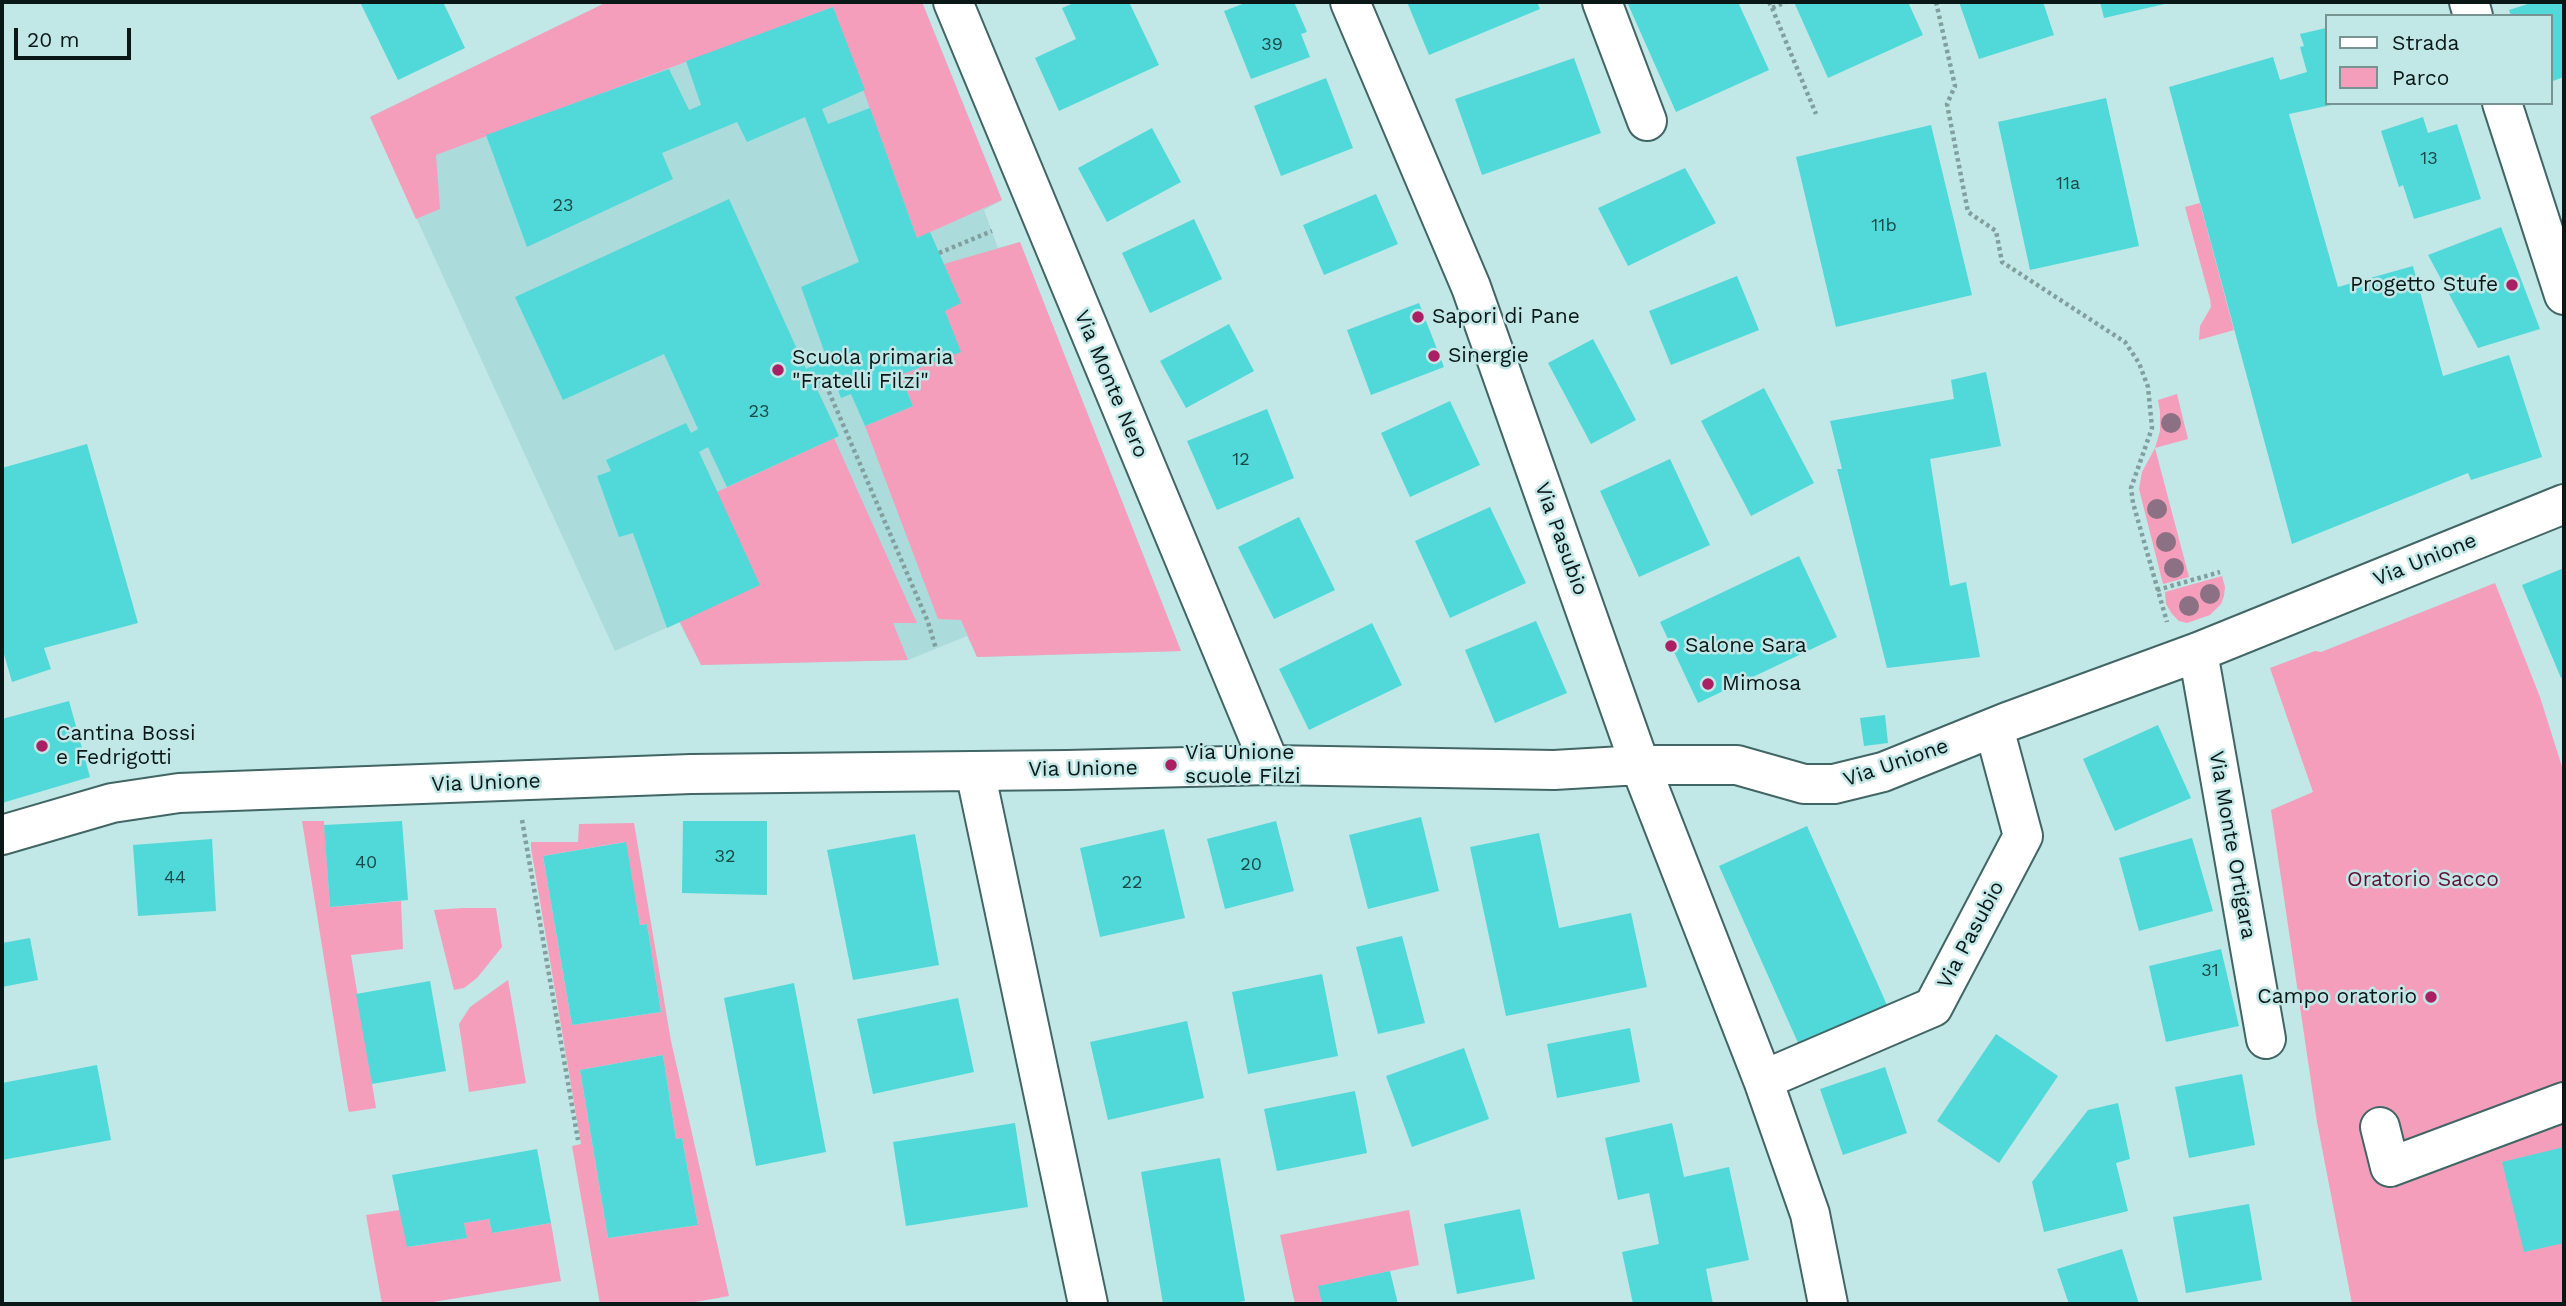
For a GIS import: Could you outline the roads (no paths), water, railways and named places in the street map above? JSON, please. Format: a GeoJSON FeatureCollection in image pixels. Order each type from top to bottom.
{"type":"FeatureCollection","features":[{"type":"Feature","properties":{"kind":"street","name":"Via Monte Nero"},"geometry":{"type":"LineString","coordinates":[[953,2],[1270,765]]}},
{"type":"Feature","properties":{"kind":"street","name":"Via Pasubio"},"geometry":{"type":"LineString","coordinates":[[1350,2],[1471,288],[1640,765],[1763,1080],[1810,1214],[1828,1304]]}},
{"type":"Feature","properties":{"kind":"street"},"geometry":{"type":"LineString","coordinates":[[1602,2],[1647,121]]}},
{"type":"Feature","properties":{"kind":"street"},"geometry":{"type":"LineString","coordinates":[[2503,105],[2564,295]]}},
{"type":"Feature","properties":{"kind":"street","name":"Via Unione"},"geometry":{"type":"LineString","coordinates":[[2,835],[112,803],[215,790],[490,783],[691,774],[1270,765],[1554,770],[1640,765],[1737,765],[1804,784],[1834,784],[1883,772],[1994,728],[2184,643],[2564,503]]}},
{"type":"Feature","properties":{"kind":"street","name":"Via Monte Ortigara"},"geometry":{"type":"LineString","coordinates":[[2184,643],[2266,1039]]}},
{"type":"Feature","properties":{"kind":"street","name":"Via Pasubio"},"geometry":{"type":"LineString","coordinates":[[1763,1080],[1933,1007],[2023,836],[1994,728]]}},
{"type":"Feature","properties":{"kind":"street"},"geometry":{"type":"LineString","coordinates":[[975,771],[1088,1304]]}},
{"type":"Feature","properties":{"kind":"street"},"geometry":{"type":"LineString","coordinates":[[2379,1127],[2390,1167],[2564,1102]]}},
{"type":"Feature","properties":{"kind":"place","name":"Progetto Stufe"},"geometry":{"type":"Point","coordinates":[2512,285]}},
{"type":"Feature","properties":{"kind":"place","name":"Sapori di Pane"},"geometry":{"type":"Point","coordinates":[1418,317]}},
{"type":"Feature","properties":{"kind":"place","name":"Sinergie"},"geometry":{"type":"Point","coordinates":[1434,356]}},
{"type":"Feature","properties":{"kind":"place","name":"Scuola primaria \"Fratelli Filzi\""},"geometry":{"type":"Point","coordinates":[778,370]}},
{"type":"Feature","properties":{"kind":"place","name":"Salone Sara"},"geometry":{"type":"Point","coordinates":[1671,646]}},
{"type":"Feature","properties":{"kind":"place","name":"Mimosa"},"geometry":{"type":"Point","coordinates":[1708,684]}},
{"type":"Feature","properties":{"kind":"place","name":"Cantina Bossi e Fedrigotti"},"geometry":{"type":"Point","coordinates":[42,746]}},
{"type":"Feature","properties":{"kind":"place","name":"Via Unione scuole Filzi"},"geometry":{"type":"Point","coordinates":[1171,765]}},
{"type":"Feature","properties":{"kind":"place","name":"Campo oratorio"},"geometry":{"type":"Point","coordinates":[2431,997]}},
{"type":"Feature","properties":{"kind":"park label","name":"Oratorio Sacco"},"geometry":{"type":"Point","coordinates":[2423,880]}}]}
